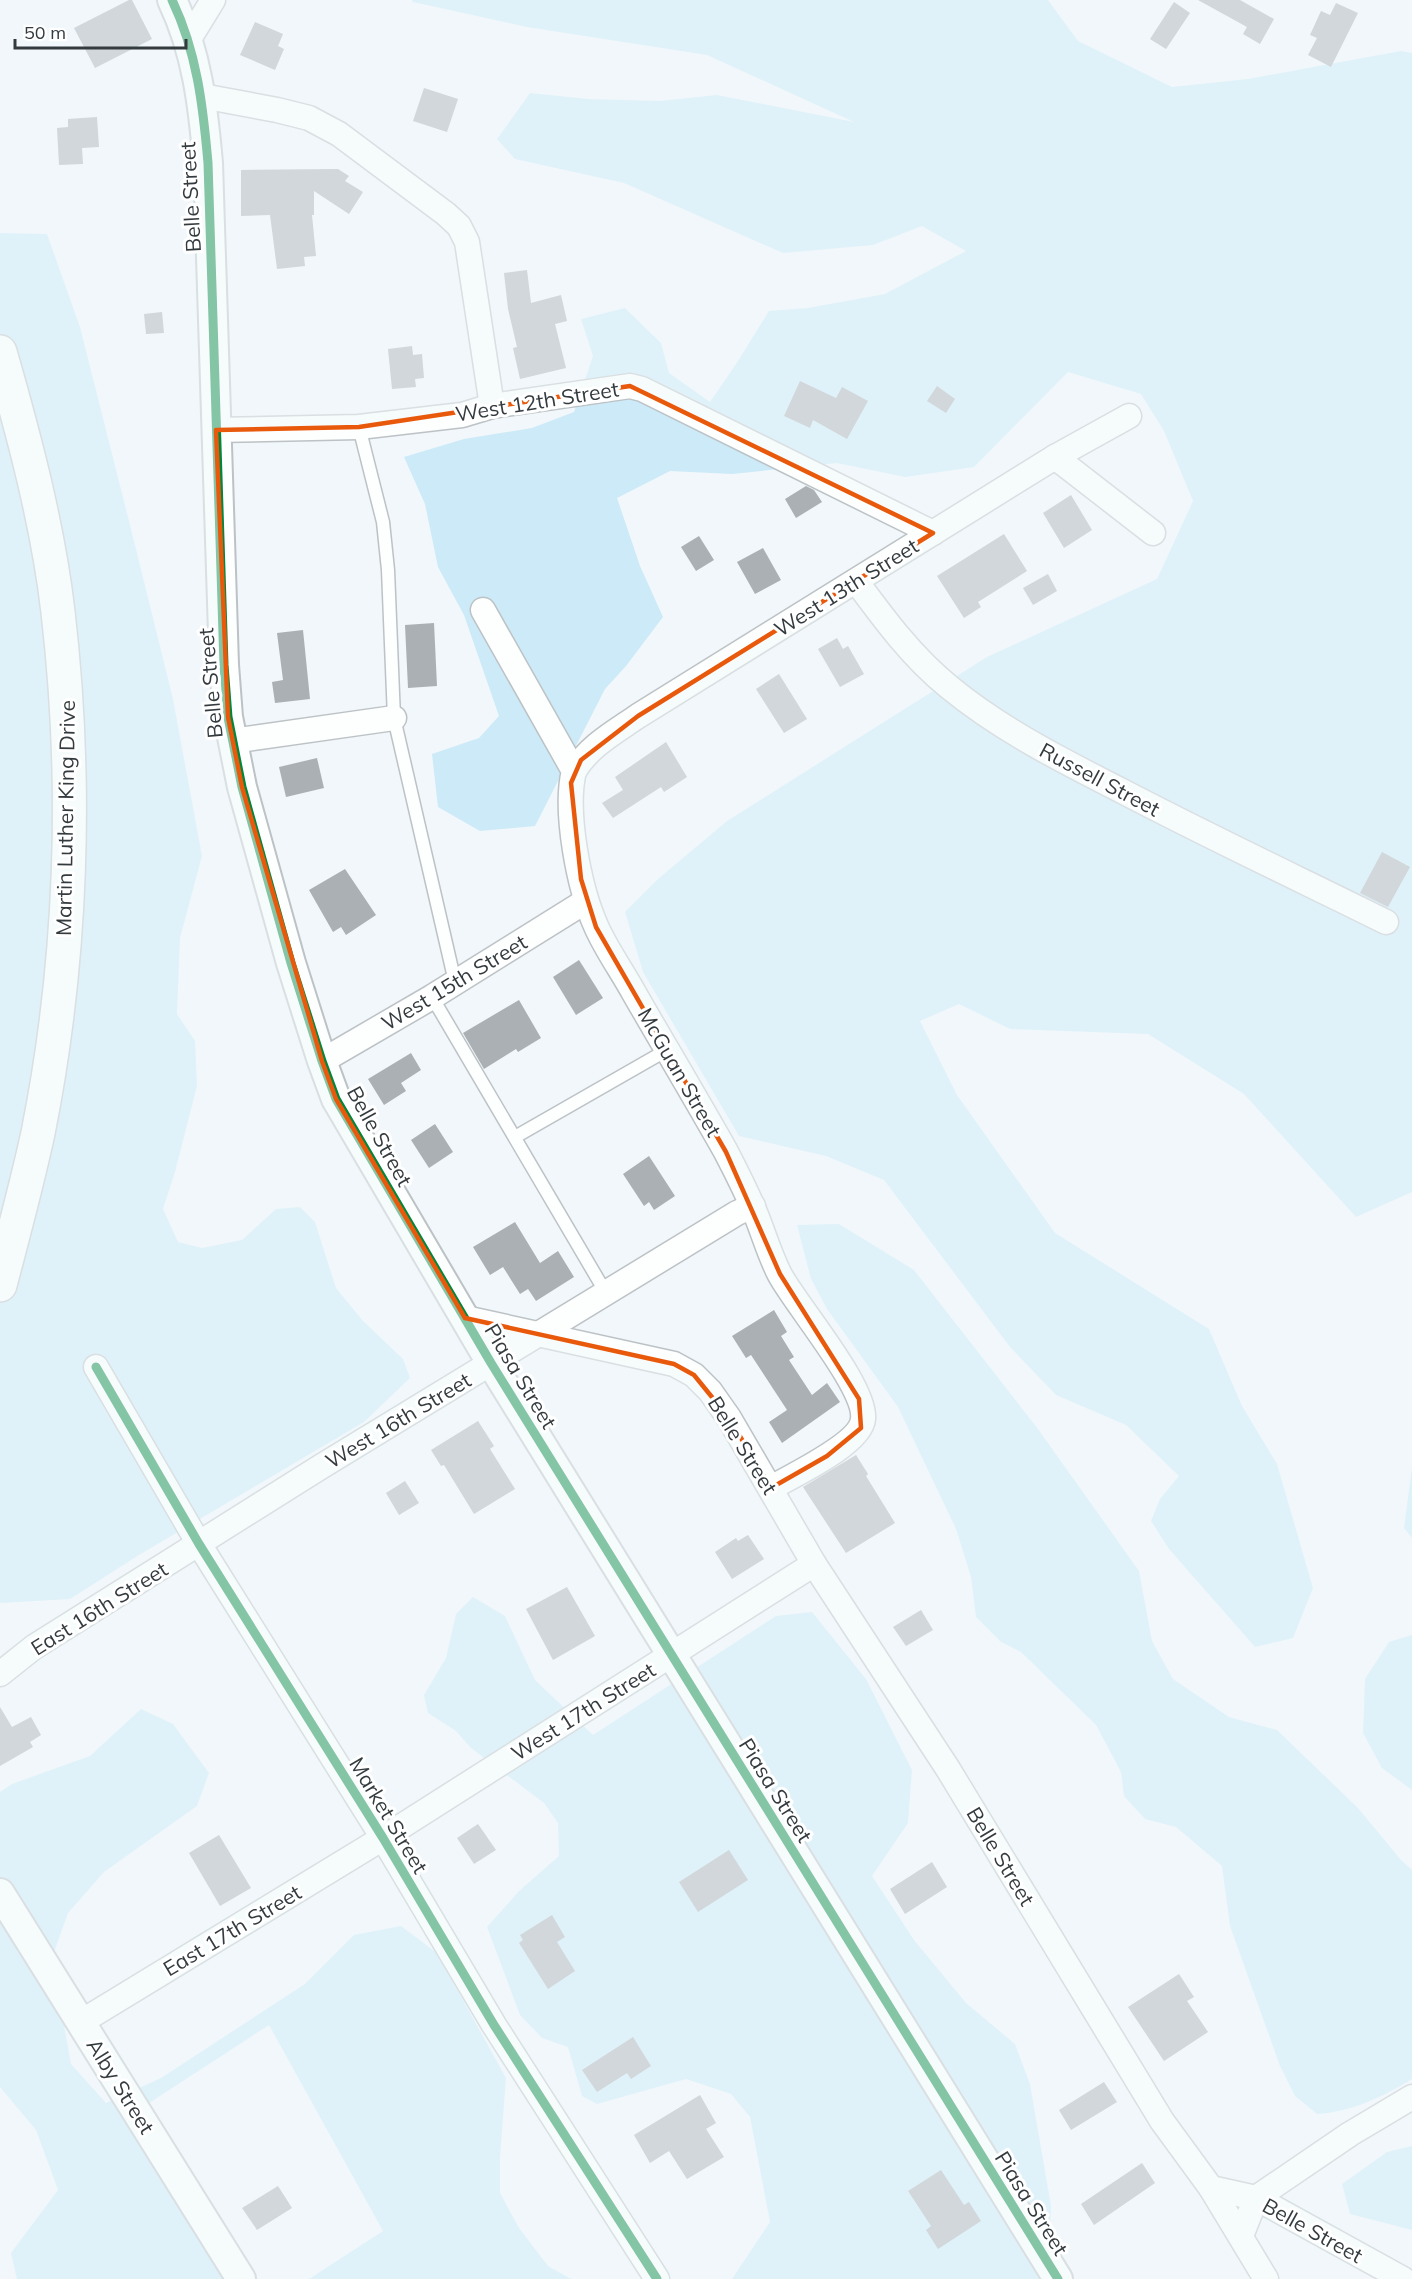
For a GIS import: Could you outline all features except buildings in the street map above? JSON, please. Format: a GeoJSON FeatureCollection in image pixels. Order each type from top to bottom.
{"type":"FeatureCollection","features":[{"type":"Feature","properties":{"kind":"highway","name":"Martin Luther King Drive"},"geometry":{"type":"LineString","coordinates":[[0,352],[15,403],[43,525],[58,609],[66,692],[69,769],[69,863],[55,1026],[27,1184],[0,1285]]}},
{"type":"Feature","properties":{"kind":"street","name":"Belle Street"},"geometry":{"type":"LineString","coordinates":[[172,0],[189,39],[202,96],[208,163],[224,665],[232,741],[242,787],[288,952],[336,1099],[465,1318],[674,1364],[694,1375],[710,1391],[729,1418],[814,1563],[948,1769],[1162,2121],[1211,2188],[1256,2198],[1403,2279]]}},
{"type":"Feature","properties":{"kind":"street"},"geometry":{"type":"LineString","coordinates":[[189,39],[213,0]]}},
{"type":"Feature","properties":{"kind":"street"},"geometry":{"type":"LineString","coordinates":[[202,96],[309,118],[339,134],[459,226],[467,242],[492,406]]}},
{"type":"Feature","properties":{"kind":"street","name":"West 12th Street"},"geometry":{"type":"LineString","coordinates":[[216,430],[359,427],[462,415],[492,406],[630,386],[642,389],[933,534]]}},
{"type":"Feature","properties":{"kind":"street","name":"West 13th Street"},"geometry":{"type":"LineString","coordinates":[[574,771],[593,748],[638,716],[1055,457],[1129,416]]}},
{"type":"Feature","properties":{"kind":"street"},"geometry":{"type":"LineString","coordinates":[[1055,457],[1153,533]]}},
{"type":"Feature","properties":{"kind":"street","name":"Russell Street"},"geometry":{"type":"LineString","coordinates":[[856,581],[914,656],[949,688],[995,721],[1061,760],[1173,818],[1386,922]]}},
{"type":"Feature","properties":{"kind":"street"},"geometry":{"type":"LineString","coordinates":[[483,609],[574,771]]}},
{"type":"Feature","properties":{"kind":"street"},"geometry":{"type":"LineString","coordinates":[[232,741],[394,718]]}},
{"type":"Feature","properties":{"kind":"street","name":"McGuan Street"},"geometry":{"type":"LineString","coordinates":[[574,771],[570,799],[574,837],[586,901],[596,927],[726,1152],[753,1206],[780,1274],[838,1361],[859,1399],[864,1419],[861,1428],[853,1437],[771,1488]]}},
{"type":"Feature","properties":{"kind":"street","name":"West 15th Street"},"geometry":{"type":"LineString","coordinates":[[322,1061],[432,997],[586,901]]}},
{"type":"Feature","properties":{"kind":"street","name":"West 16th Street"},"geometry":{"type":"LineString","coordinates":[[200,1544],[537,1334],[736,1213],[753,1206]]}},
{"type":"Feature","properties":{"kind":"street","name":"Piasa Street"},"geometry":{"type":"LineString","coordinates":[[465,1318],[1058,2279]]}},
{"type":"Feature","properties":{"kind":"street","name":"Market Street"},"geometry":{"type":"LineString","coordinates":[[96,1367],[200,1544],[383,1838],[494,2025],[657,2279]]}},
{"type":"Feature","properties":{"kind":"street","name":"East 16th Street"},"geometry":{"type":"LineString","coordinates":[[0,1674],[34,1647],[200,1544]]}},
{"type":"Feature","properties":{"kind":"street","name":"West 17th Street"},"geometry":{"type":"LineString","coordinates":[[383,1838],[814,1563]]}},
{"type":"Feature","properties":{"kind":"street","name":"East 17th Street"},"geometry":{"type":"LineString","coordinates":[[81,2022],[383,1838]]}},
{"type":"Feature","properties":{"kind":"street","name":"Alby Street"},"geometry":{"type":"LineString","coordinates":[[0,1893],[241,2279]]}},
{"type":"Feature","properties":{"kind":"street"},"geometry":{"type":"LineString","coordinates":[[1240,2236],[1256,2198],[1350,2134],[1412,2097]]}},
{"type":"Feature","properties":{"kind":"street"},"geometry":{"type":"LineString","coordinates":[[1211,2188],[1266,2279]]}},
{"type":"Feature","properties":{"kind":"lane"},"geometry":{"type":"LineString","coordinates":[[359,427],[383,522],[388,570],[394,718],[455,982]]}},
{"type":"Feature","properties":{"kind":"lane"},"geometry":{"type":"LineString","coordinates":[[432,997],[606,1293]]}},
{"type":"Feature","properties":{"kind":"lane"},"geometry":{"type":"LineString","coordinates":[[515,1137],[667,1050]]}},
{"type":"Feature","properties":{"kind":"highlighted area"},"geometry":{"type":"Polygon","coordinates":[[[630,386],[933,533],[638,716],[581,760],[571,783],[581,879],[596,927],[726,1152],[780,1274],[859,1399],[861,1428],[827,1456],[771,1488],[729,1418],[694,1375],[674,1364],[465,1318],[336,1099],[322,1061],[242,787],[228,717],[216,430],[359,427],[630,386]]]}},
{"type":"Feature","properties":{"kind":"shaded area"},"geometry":{"type":"Polygon","coordinates":[[[412,0],[1048,0],[1078,41],[1172,87],[1248,79],[1401,51],[1412,53],[1412,1192],[1356,1217],[1244,1094],[1148,1034],[1010,1029],[959,1004],[920,1021],[957,1095],[1055,1233],[1209,1329],[1242,1406],[1277,1464],[1313,1588],[1293,1638],[1255,1647],[1169,1549],[1151,1521],[1160,1499],[1179,1476],[1126,1425],[1056,1395],[1010,1347],[884,1180],[826,1156],[739,1136],[643,972],[625,912],[658,879],[727,821],[987,657],[1157,579],[1193,501],[1164,431],[1141,394],[1068,372],[974,467],[905,477],[837,463],[732,474],[670,471],[617,498],[640,566],[663,617],[626,666],[605,689],[535,826],[480,831],[438,807],[432,754],[479,738],[499,716],[464,615],[438,567],[425,504],[404,457],[464,439],[532,428],[574,412],[593,356],[581,319],[625,308],[661,343],[669,373],[710,402],[769,311],[808,308],[885,294],[966,251],[922,226],[873,245],[783,253],[624,183],[515,159],[497,139],[530,93],[588,99],[660,101],[717,95],[854,122],[707,55],[527,27],[412,0]]]}},
{"type":"Feature","properties":{"kind":"shaded area"},"geometry":{"type":"Polygon","coordinates":[[[0,233],[47,234],[80,327],[173,699],[202,856],[180,938],[177,1014],[195,1041],[197,1086],[163,1209],[178,1242],[202,1248],[242,1240],[276,1209],[300,1207],[315,1222],[336,1288],[363,1321],[403,1359],[410,1378],[364,1422],[139,1555],[70,1599],[0,1603],[0,233]]]}},
{"type":"Feature","properties":{"kind":"shaded area"},"geometry":{"type":"Polygon","coordinates":[[[839,1224],[914,1270],[1038,1429],[1139,1571],[1152,1641],[1173,1679],[1229,1717],[1277,1730],[1358,1808],[1412,1870],[1412,2079],[1366,2102],[1330,2113],[1317,2114],[1295,2096],[1280,2066],[1230,1926],[1222,1866],[1176,1827],[1145,1819],[1124,1796],[1121,1772],[1096,1725],[1021,1652],[1001,1642],[976,1617],[971,1577],[956,1529],[898,1407],[827,1309],[811,1279],[797,1225],[839,1224]]]}},
{"type":"Feature","properties":{"kind":"shaded area"},"geometry":{"type":"Polygon","coordinates":[[[1412,1468],[1412,1538],[1404,1528],[1412,1468]]]}},
{"type":"Feature","properties":{"kind":"shaded area"},"geometry":{"type":"Polygon","coordinates":[[[473,1597],[505,1616],[535,1680],[593,1735],[776,1616],[812,1612],[866,1679],[912,1770],[908,1823],[872,1876],[914,1940],[966,2003],[1015,2044],[1030,2084],[1051,2206],[1048,2279],[732,2279],[770,2222],[750,2117],[731,2094],[686,2079],[597,2104],[582,2096],[568,2047],[542,2038],[520,2015],[487,1927],[519,1891],[559,1856],[558,1823],[544,1803],[471,1748],[456,1731],[428,1713],[424,1695],[446,1658],[456,1614],[473,1597]]]}},
{"type":"Feature","properties":{"kind":"shaded area"},"geometry":{"type":"Polygon","coordinates":[[[1412,1635],[1412,1790],[1382,1768],[1363,1733],[1365,1679],[1389,1642],[1412,1635]]]}},
{"type":"Feature","properties":{"kind":"shaded area"},"geometry":{"type":"Polygon","coordinates":[[[141,1709],[173,1724],[209,1773],[197,1806],[104,1872],[68,1913],[52,1958],[71,2064],[106,2103],[161,2078],[305,1984],[354,1935],[401,1926],[437,1953],[506,2078],[500,2157],[500,2193],[519,2228],[548,2266],[571,2279],[309,2279],[383,2231],[269,2025],[143,2107],[254,2279],[17,2279],[11,2253],[58,2190],[36,2130],[0,2087],[0,1792],[12,1784],[90,1756],[141,1709]]]}},
{"type":"Feature","properties":{"kind":"shaded area"},"geometry":{"type":"Polygon","coordinates":[[[1412,2146],[1412,2230],[1350,2214],[1342,2184],[1387,2152],[1412,2146]]]}},
{"type":"Feature","properties":{"kind":"cycle path"},"geometry":{"type":"LineString","coordinates":[[172,0],[181,20],[198,80],[208,163],[224,665],[228,717],[242,787],[291,963],[336,1099],[491,1363],[1058,2279]]}},
{"type":"Feature","properties":{"kind":"cycle path"},"geometry":{"type":"LineString","coordinates":[[96,1367],[199,1544],[383,1838],[494,2025],[657,2279]]}}]}
